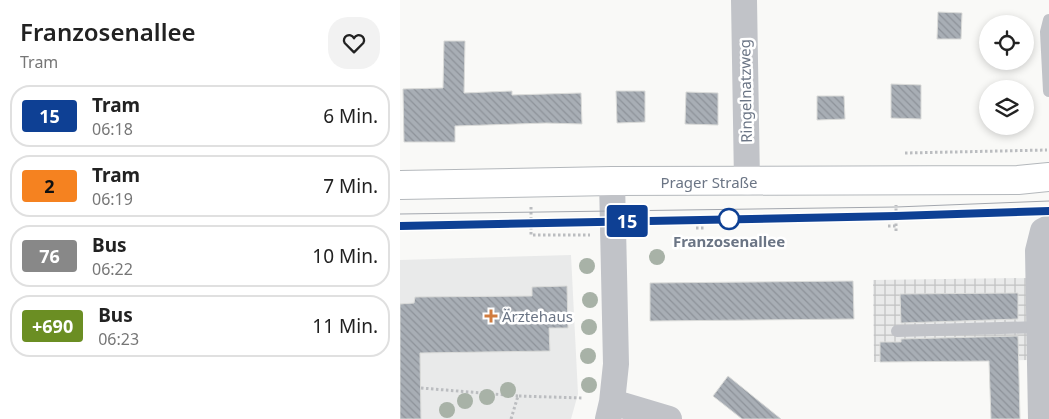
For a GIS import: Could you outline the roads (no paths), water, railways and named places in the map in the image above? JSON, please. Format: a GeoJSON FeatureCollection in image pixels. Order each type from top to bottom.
{"type":"FeatureCollection","features":[{"type":"Feature","properties":{"kind":"main road","name":"Prager Straße"},"geometry":{"type":"LineString","coordinates":[[400,184],[612,181],[1018,180],[1049,177]]}},
{"type":"Feature","properties":{"kind":"main road","name":"Prager Straße"},"geometry":{"type":"LineString","coordinates":[[1018,180],[1049,190]]}},
{"type":"Feature","properties":{"kind":"street","name":"Ringelnatzweg"},"geometry":{"type":"LineString","coordinates":[[744,0],[747,182]]}},
{"type":"Feature","properties":{"kind":"street"},"geometry":{"type":"LineString","coordinates":[[612,181],[616,364],[610,410],[669,419]]}},
{"type":"Feature","properties":{"kind":"street"},"geometry":{"type":"LineString","coordinates":[[1041,419],[1038,251],[1043,231],[1049,228]]}},
{"type":"Feature","properties":{"kind":"lane"},"geometry":{"type":"LineString","coordinates":[[1049,20],[1046,32],[1049,92]]}},
{"type":"Feature","properties":{"kind":"lane"},"geometry":{"type":"LineString","coordinates":[[897,331],[1040,327]]}},
{"type":"Feature","properties":{"kind":"tram line"},"geometry":{"type":"LineString","coordinates":[[400,214],[896,207],[1049,201]]}},
{"type":"Feature","properties":{"kind":"tram line"},"geometry":{"type":"LineString","coordinates":[[400,226],[1049,211]]}},
{"type":"Feature","properties":{"kind":"tram line","name":"15"},"geometry":{"type":"LineString","coordinates":[[400,226],[1049,211]]}},
{"type":"Feature","properties":{"kind":"place","name":"Franzosenallee"},"geometry":{"type":"Point","coordinates":[729,219]}},
{"type":"Feature","properties":{"kind":"place","name":"Ärztehaus"},"geometry":{"type":"Point","coordinates":[491,316]}}]}
